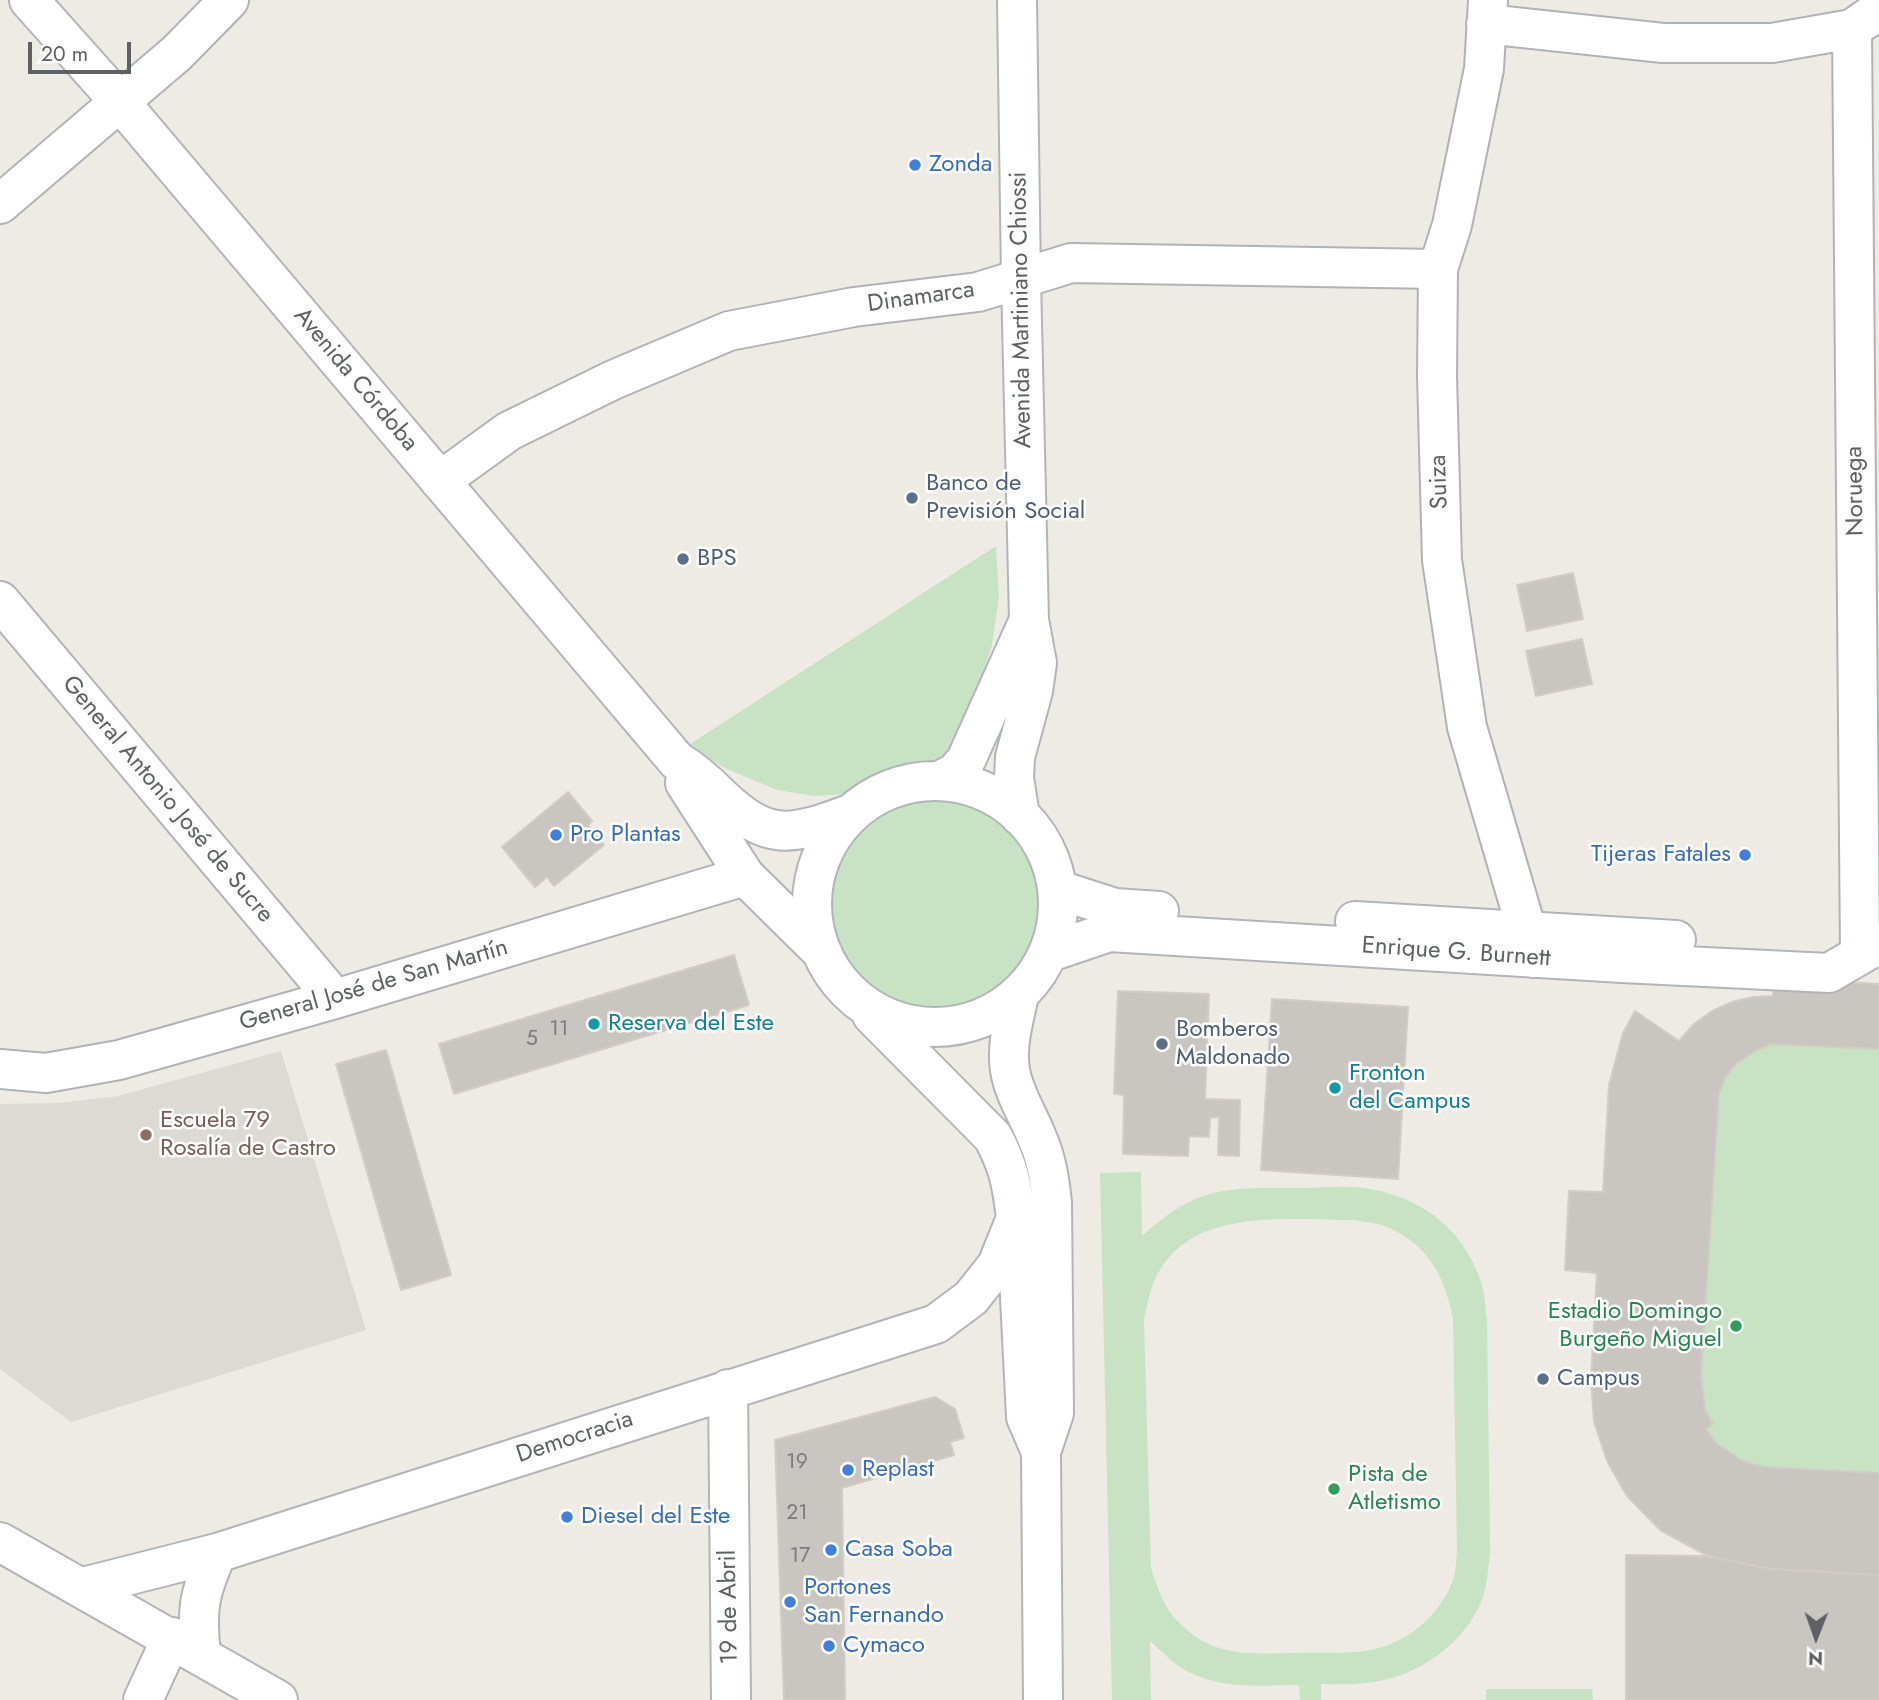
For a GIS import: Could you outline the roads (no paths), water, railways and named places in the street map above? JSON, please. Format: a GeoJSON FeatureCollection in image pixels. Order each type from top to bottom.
{"type":"FeatureCollection","features":[{"type":"Feature","properties":{"kind":"street","name":"Avenida Córdoba"},"geometry":{"type":"LineString","coordinates":[[29,0],[120,102],[677,761],[695,771],[740,815],[768,828],[786,832],[804,829],[850,814]]}},
{"type":"Feature","properties":{"kind":"street"},"geometry":{"type":"LineString","coordinates":[[0,204],[177,53],[229,0]]}},
{"type":"Feature","properties":{"kind":"street","name":"Avenida Martiniano Chiossi"},"geometry":{"type":"LineString","coordinates":[[1017,0],[1029,620],[1037,663],[1033,691],[1015,757],[1014,778],[1020,816]]}},
{"type":"Feature","properties":{"kind":"street","name":"Noruega"},"geometry":{"type":"LineString","coordinates":[[1487,12],[1663,43],[1772,43],[1866,20],[1873,950]]}},
{"type":"Feature","properties":{"kind":"street","name":"Suiza"},"geometry":{"type":"LineString","coordinates":[[1487,12],[1484,69],[1452,225],[1438,269],[1437,376],[1442,560],[1466,727],[1531,944]]}},
{"type":"Feature","properties":{"kind":"street","name":"Dinamarca"},"geometry":{"type":"LineString","coordinates":[[440,481],[509,431],[613,380],[730,331],[854,307],[978,292],[1071,263],[1438,269]]}},
{"type":"Feature","properties":{"kind":"street","name":"General Antonio José de Sucre"},"geometry":{"type":"LineString","coordinates":[[0,601],[335,999]]}},
{"type":"Feature","properties":{"kind":"street","name":"Avenida Martiniano Chiossi"},"geometry":{"type":"LineString","coordinates":[[939,781],[955,773],[966,760],[1029,620]]}},
{"type":"Feature","properties":{"kind":"street","name":"Avenida Córdoba"},"geometry":{"type":"LineString","coordinates":[[677,761],[681,778],[745,876],[819,949]]}},
{"type":"Feature","properties":{"kind":"street"},"geometry":{"type":"LineString","coordinates":[[847,991],[865,1006],[886,1017],[908,1025],[932,1027],[956,1026],[978,1020],[1019,995],[1036,975],[1049,951],[1057,926],[1059,890],[1044,846],[1020,816],[992,794],[966,785],[939,781],[914,782],[891,789],[869,799],[850,814],[834,833],[821,854],[811,901],[813,926],[819,949],[831,971],[847,991],[993,1137],[1007,1163],[1016,1218],[1026,1417],[1041,1452]]}},
{"type":"Feature","properties":{"kind":"street","name":"General José de San Martín"},"geometry":{"type":"LineString","coordinates":[[0,1069],[46,1073],[119,1060],[335,999],[745,876]]}},
{"type":"Feature","properties":{"kind":"street","name":"Enrique G. Burnett"},"geometry":{"type":"LineString","coordinates":[[1059,890],[1115,908],[1829,973],[1873,950]]}},
{"type":"Feature","properties":{"kind":"street","name":"Enrique G. Burnett"},"geometry":{"type":"LineString","coordinates":[[1049,951],[1109,932],[1531,944]]}},
{"type":"Feature","properties":{"kind":"street"},"geometry":{"type":"LineString","coordinates":[[1019,995],[1010,1043],[1009,1066],[1013,1086],[1040,1142],[1049,1173],[1052,1203],[1054,1413],[1041,1452],[1043,1700]]}},
{"type":"Feature","properties":{"kind":"street","name":"Democracia"},"geometry":{"type":"LineString","coordinates":[[83,1587],[217,1553],[936,1324],[971,1298],[997,1265],[1016,1218]]}},
{"type":"Feature","properties":{"kind":"street","name":"19 de Abril"},"geometry":{"type":"LineString","coordinates":[[728,1389],[731,1700]]}},
{"type":"Feature","properties":{"kind":"street"},"geometry":{"type":"LineString","coordinates":[[0,1542],[278,1700]]}},
{"type":"Feature","properties":{"kind":"street"},"geometry":{"type":"LineString","coordinates":[[143,1700],[186,1646],[197,1624],[201,1588],[217,1553]]}},
{"type":"Feature","properties":{"kind":"place","name":"Zonda"},"geometry":{"type":"Point","coordinates":[915,165]}},
{"type":"Feature","properties":{"kind":"place","name":"Banco de Previsión Social"},"geometry":{"type":"Point","coordinates":[912,498]}},
{"type":"Feature","properties":{"kind":"place","name":"BPS"},"geometry":{"type":"Point","coordinates":[683,559]}},
{"type":"Feature","properties":{"kind":"place","name":"Pro Plantas"},"geometry":{"type":"Point","coordinates":[556,835]}},
{"type":"Feature","properties":{"kind":"place","name":"Tijeras Fatales"},"geometry":{"type":"Point","coordinates":[1745,855]}},
{"type":"Feature","properties":{"kind":"place","name":"Reserva del Este"},"geometry":{"type":"Point","coordinates":[594,1024]}},
{"type":"Feature","properties":{"kind":"place","name":"Bomberos Maldonado"},"geometry":{"type":"Point","coordinates":[1162,1044]}},
{"type":"Feature","properties":{"kind":"place","name":"Fronton del Campus"},"geometry":{"type":"Point","coordinates":[1335,1088]}},
{"type":"Feature","properties":{"kind":"place","name":"Escuela 79 Rosalía de Castro"},"geometry":{"type":"Point","coordinates":[146,1135]}},
{"type":"Feature","properties":{"kind":"place","name":"Estadio Domingo Burgeño Miguel"},"geometry":{"type":"Point","coordinates":[1736,1326]}},
{"type":"Feature","properties":{"kind":"place","name":"Campus"},"geometry":{"type":"Point","coordinates":[1543,1379]}},
{"type":"Feature","properties":{"kind":"place","name":"Replast"},"geometry":{"type":"Point","coordinates":[848,1470]}},
{"type":"Feature","properties":{"kind":"place","name":"Pista de Atletismo"},"geometry":{"type":"Point","coordinates":[1334,1489]}},
{"type":"Feature","properties":{"kind":"place","name":"Diesel del Este"},"geometry":{"type":"Point","coordinates":[567,1517]}},
{"type":"Feature","properties":{"kind":"place","name":"Casa Soba"},"geometry":{"type":"Point","coordinates":[831,1550]}},
{"type":"Feature","properties":{"kind":"place","name":"Portones San Fernando"},"geometry":{"type":"Point","coordinates":[790,1602]}},
{"type":"Feature","properties":{"kind":"place","name":"Cymaco"},"geometry":{"type":"Point","coordinates":[829,1646]}}]}
